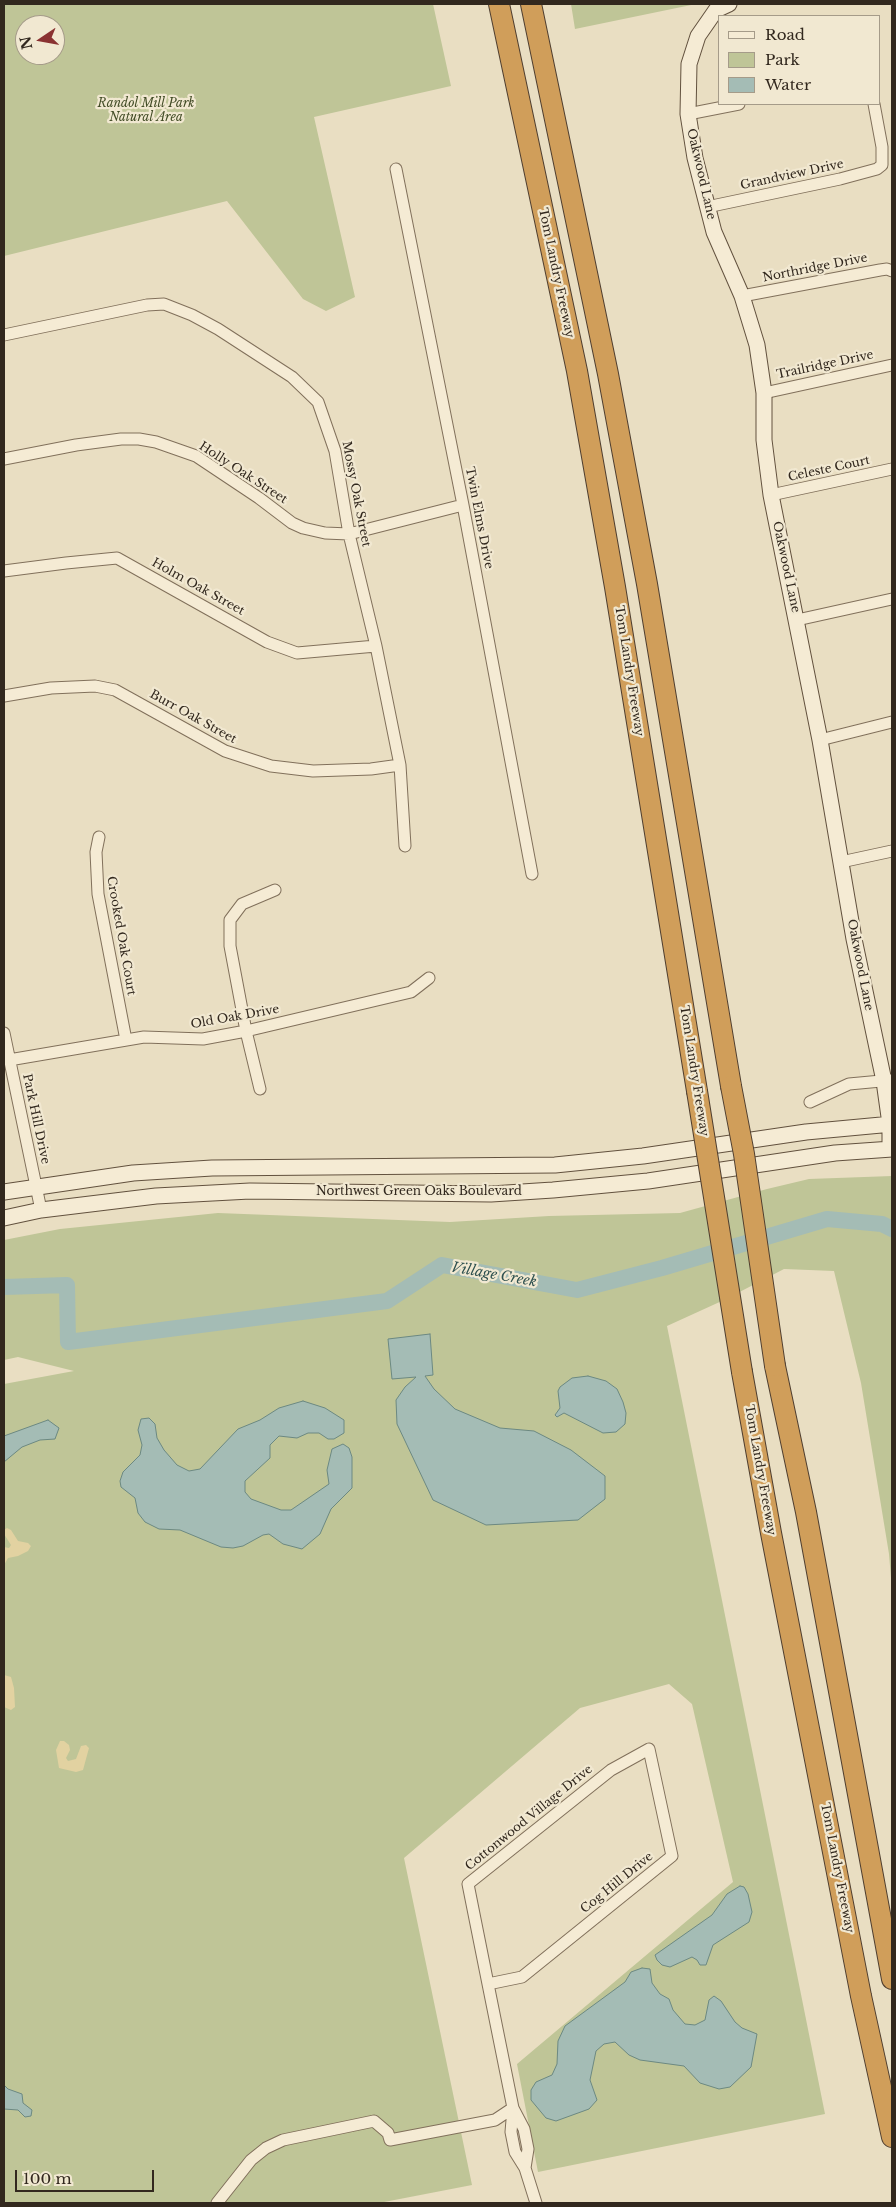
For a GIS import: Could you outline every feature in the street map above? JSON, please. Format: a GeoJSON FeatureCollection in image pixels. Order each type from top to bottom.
{"type":"FeatureCollection","features":[{"type":"Feature","properties":{"kind":"highway","name":"Tom Landry Freeway"},"geometry":{"type":"LineString","coordinates":[[499,4],[577,371],[615,587],[742,1372],[771,1533],[859,1987],[892,2137]]}},
{"type":"Feature","properties":{"kind":"highway"},"geometry":{"type":"LineString","coordinates":[[531,4],[610,383],[647,584],[744,1154],[775,1366],[806,1512],[892,1979]]}},
{"type":"Feature","properties":{"kind":"main road","name":"Oakwood Lane"},"geometry":{"type":"LineString","coordinates":[[729,4],[716,10],[698,36],[690,64],[688,114],[695,158],[714,232],[742,296],[757,345],[764,393],[764,440],[771,495],[820,740],[841,862],[888,1081],[891,1149]]}},
{"type":"Feature","properties":{"kind":"main road","name":"Northwest Green Oaks Boulevard"},"geometry":{"type":"LineString","coordinates":[[4,1192],[133,1173],[212,1168],[555,1165],[643,1156],[806,1132],[891,1124]]}},
{"type":"Feature","properties":{"kind":"main road","name":"Northwest Green Oaks Boulevard"},"geometry":{"type":"LineString","coordinates":[[4,1218],[41,1210],[156,1196],[250,1191],[490,1194],[553,1190],[648,1181],[835,1153],[891,1149]]}},
{"type":"Feature","properties":{"kind":"street"},"geometry":{"type":"LineString","coordinates":[[688,114],[734,105]]}},
{"type":"Feature","properties":{"kind":"street","name":"Grandview Drive"},"geometry":{"type":"LineString","coordinates":[[707,207],[840,179],[877,169],[882,165],[879,124],[874,105]]}},
{"type":"Feature","properties":{"kind":"street","name":"Twin Elms Drive"},"geometry":{"type":"LineString","coordinates":[[396,169],[463,505],[532,874]]}},
{"type":"Feature","properties":{"kind":"street","name":"Northridge Drive"},"geometry":{"type":"LineString","coordinates":[[742,296],[887,268],[892,271]]}},
{"type":"Feature","properties":{"kind":"street","name":"Mossy Oak Street"},"geometry":{"type":"LineString","coordinates":[[4,335],[147,305],[164,304],[192,315],[218,329],[292,377],[318,402],[335,451],[349,534],[376,646],[400,765],[405,846]]}},
{"type":"Feature","properties":{"kind":"street","name":"Trailridge Drive"},"geometry":{"type":"LineString","coordinates":[[764,393],[892,365]]}},
{"type":"Feature","properties":{"kind":"street","name":"Holly Oak Street"},"geometry":{"type":"LineString","coordinates":[[4,459],[76,445],[121,439],[139,439],[156,442],[196,456],[303,528],[325,534],[349,534],[463,505]]}},
{"type":"Feature","properties":{"kind":"street","name":"Celeste Court"},"geometry":{"type":"LineString","coordinates":[[771,495],[892,470]]}},
{"type":"Feature","properties":{"kind":"street","name":"Holm Oak Street"},"geometry":{"type":"LineString","coordinates":[[4,571],[66,562],[117,558],[267,642],[297,653],[376,646]]}},
{"type":"Feature","properties":{"kind":"street"},"geometry":{"type":"LineString","coordinates":[[796,620],[892,598]]}},
{"type":"Feature","properties":{"kind":"street","name":"Burr Oak Street"},"geometry":{"type":"LineString","coordinates":[[4,696],[51,688],[95,686],[115,690],[225,751],[271,766],[313,771],[371,769],[400,765]]}},
{"type":"Feature","properties":{"kind":"street"},"geometry":{"type":"LineString","coordinates":[[820,740],[892,722]]}},
{"type":"Feature","properties":{"kind":"street","name":"Crooked Oak Court"},"geometry":{"type":"LineString","coordinates":[[99,836],[96,852],[98,894],[126,1040]]}},
{"type":"Feature","properties":{"kind":"street"},"geometry":{"type":"LineString","coordinates":[[841,862],[892,850]]}},
{"type":"Feature","properties":{"kind":"street"},"geometry":{"type":"LineString","coordinates":[[260,1088],[246,1031],[230,946],[230,920],[242,904],[275,890]]}},
{"type":"Feature","properties":{"kind":"street","name":"Old Oak Drive"},"geometry":{"type":"LineString","coordinates":[[10,1060],[144,1037],[204,1039],[246,1031],[411,992],[429,978]]}},
{"type":"Feature","properties":{"kind":"street","name":"Park Hill Drive"},"geometry":{"type":"LineString","coordinates":[[4,1033],[41,1210]]}},
{"type":"Feature","properties":{"kind":"street"},"geometry":{"type":"LineString","coordinates":[[810,1102],[849,1084],[864,1081],[888,1081]]}},
{"type":"Feature","properties":{"kind":"street","name":"Cog Hill Drive"},"geometry":{"type":"LineString","coordinates":[[488,1984],[522,1977],[672,1856],[649,1749]]}},
{"type":"Feature","properties":{"kind":"street","name":"Cottonwood Village Drive"},"geometry":{"type":"LineString","coordinates":[[536,2203],[525,2168],[528,2149],[524,2129],[513,2108],[468,1884],[611,1770],[649,1749]]}},
{"type":"Feature","properties":{"kind":"street"},"geometry":{"type":"LineString","coordinates":[[217,2203],[251,2160],[266,2148],[284,2140],[374,2121],[388,2133],[390,2140],[495,2120],[513,2108]]}},
{"type":"Feature","properties":{"kind":"green space","name":"Randol Mill Park Natural Area"},"geometry":{"type":"Polygon","coordinates":[[[4,4],[433,4],[451,86],[314,117],[355,297],[326,311],[303,299],[227,201],[4,256],[4,4]]]}},
{"type":"Feature","properties":{"kind":"green space"},"geometry":{"type":"Polygon","coordinates":[[[571,4],[696,4],[575,29],[571,4]]]}},
{"type":"Feature","properties":{"kind":"green space"},"geometry":{"type":"Polygon","coordinates":[[[892,1176],[892,1590],[889,1554],[861,1383],[834,1271],[784,1269],[724,1300],[667,1326],[825,2114],[538,2172],[517,2064],[733,1882],[692,1704],[669,1684],[580,1708],[404,1858],[472,2185],[379,2203],[4,2203],[4,1384],[74,1371],[18,1357],[4,1360],[4,1240],[60,1229],[218,1213],[450,1222],[549,1216],[680,1213],[809,1179],[892,1176]]]}},
{"type":"Feature","properties":{"kind":"sand"},"geometry":{"type":"Polygon","coordinates":[[[7,1528],[11,1530],[18,1541],[28,1543],[31,1546],[28,1551],[8,1558],[4,1565],[4,1547],[9,1548],[11,1545],[4,1534],[4,1530],[7,1528]]]}},
{"type":"Feature","properties":{"kind":"sand"},"geometry":{"type":"Polygon","coordinates":[[[4,1675],[11,1677],[14,1688],[15,1707],[11,1710],[4,1707],[4,1675]]]}},
{"type":"Feature","properties":{"kind":"sand"},"geometry":{"type":"Polygon","coordinates":[[[60,1741],[64,1741],[69,1745],[70,1750],[66,1758],[68,1761],[76,1759],[81,1746],[86,1745],[89,1748],[83,1770],[76,1772],[59,1768],[56,1750],[60,1741]]]}},
{"type":"Feature","properties":{"kind":"water"},"geometry":{"type":"Polygon","coordinates":[[[430,1334],[433,1375],[425,1376],[434,1389],[455,1409],[500,1428],[534,1431],[571,1450],[605,1476],[605,1499],[578,1520],[486,1525],[433,1500],[397,1424],[396,1400],[405,1387],[416,1377],[392,1379],[388,1339],[430,1334]]]}},
{"type":"Feature","properties":{"kind":"water"},"geometry":{"type":"Polygon","coordinates":[[[588,1376],[606,1381],[617,1389],[626,1413],[625,1424],[616,1432],[603,1433],[564,1413],[557,1417],[555,1415],[560,1408],[558,1391],[560,1387],[572,1378],[588,1376]]]}},
{"type":"Feature","properties":{"kind":"water"},"geometry":{"type":"Polygon","coordinates":[[[303,1401],[325,1408],[344,1420],[344,1433],[334,1439],[328,1439],[319,1433],[308,1433],[297,1438],[279,1436],[270,1445],[270,1458],[245,1481],[245,1492],[251,1499],[281,1510],[291,1510],[329,1484],[327,1470],[332,1449],[343,1444],[349,1448],[352,1457],[352,1488],[331,1509],[320,1534],[302,1549],[283,1544],[269,1534],[263,1535],[243,1546],[233,1548],[221,1547],[180,1530],[159,1529],[145,1522],[138,1513],[135,1498],[121,1487],[120,1481],[123,1472],[140,1455],[142,1445],[138,1430],[141,1419],[149,1418],[155,1424],[157,1438],[164,1450],[177,1465],[189,1471],[200,1469],[238,1429],[260,1420],[279,1408],[303,1401]]]}},
{"type":"Feature","properties":{"kind":"water"},"geometry":{"type":"Polygon","coordinates":[[[48,1420],[59,1428],[55,1439],[40,1440],[22,1447],[4,1462],[4,1436],[48,1420]]]}},
{"type":"Feature","properties":{"kind":"water"},"geometry":{"type":"Polygon","coordinates":[[[740,1886],[744,1887],[748,1894],[752,1912],[749,1922],[713,1945],[706,1965],[700,1965],[692,1957],[670,1967],[662,1965],[657,1960],[655,1955],[712,1915],[727,1894],[740,1886]]]}},
{"type":"Feature","properties":{"kind":"water"},"geometry":{"type":"Polygon","coordinates":[[[642,1968],[650,1969],[652,1983],[660,1994],[669,1999],[673,2010],[685,2024],[695,2025],[705,2020],[709,2000],[714,1996],[721,2001],[735,2022],[742,2028],[757,2034],[751,2067],[730,2087],[719,2089],[700,2083],[684,2066],[640,2060],[629,2055],[615,2042],[604,2044],[596,2051],[590,2080],[597,2100],[589,2109],[556,2121],[546,2118],[531,2100],[531,2090],[536,2082],[552,2075],[557,2064],[558,2041],[565,2026],[625,1982],[631,1972],[642,1968]]]}},
{"type":"Feature","properties":{"kind":"water"},"geometry":{"type":"Polygon","coordinates":[[[4,2085],[8,2089],[22,2094],[23,2103],[32,2110],[31,2116],[25,2117],[18,2110],[4,2109],[4,2085]]]}},
{"type":"Feature","properties":{"kind":"waterway","name":"Village Creek"},"geometry":{"type":"LineString","coordinates":[[4,1287],[67,1285],[68,1342],[387,1301],[442,1265],[577,1290],[662,1268],[827,1219],[882,1224],[892,1229]]}}]}
